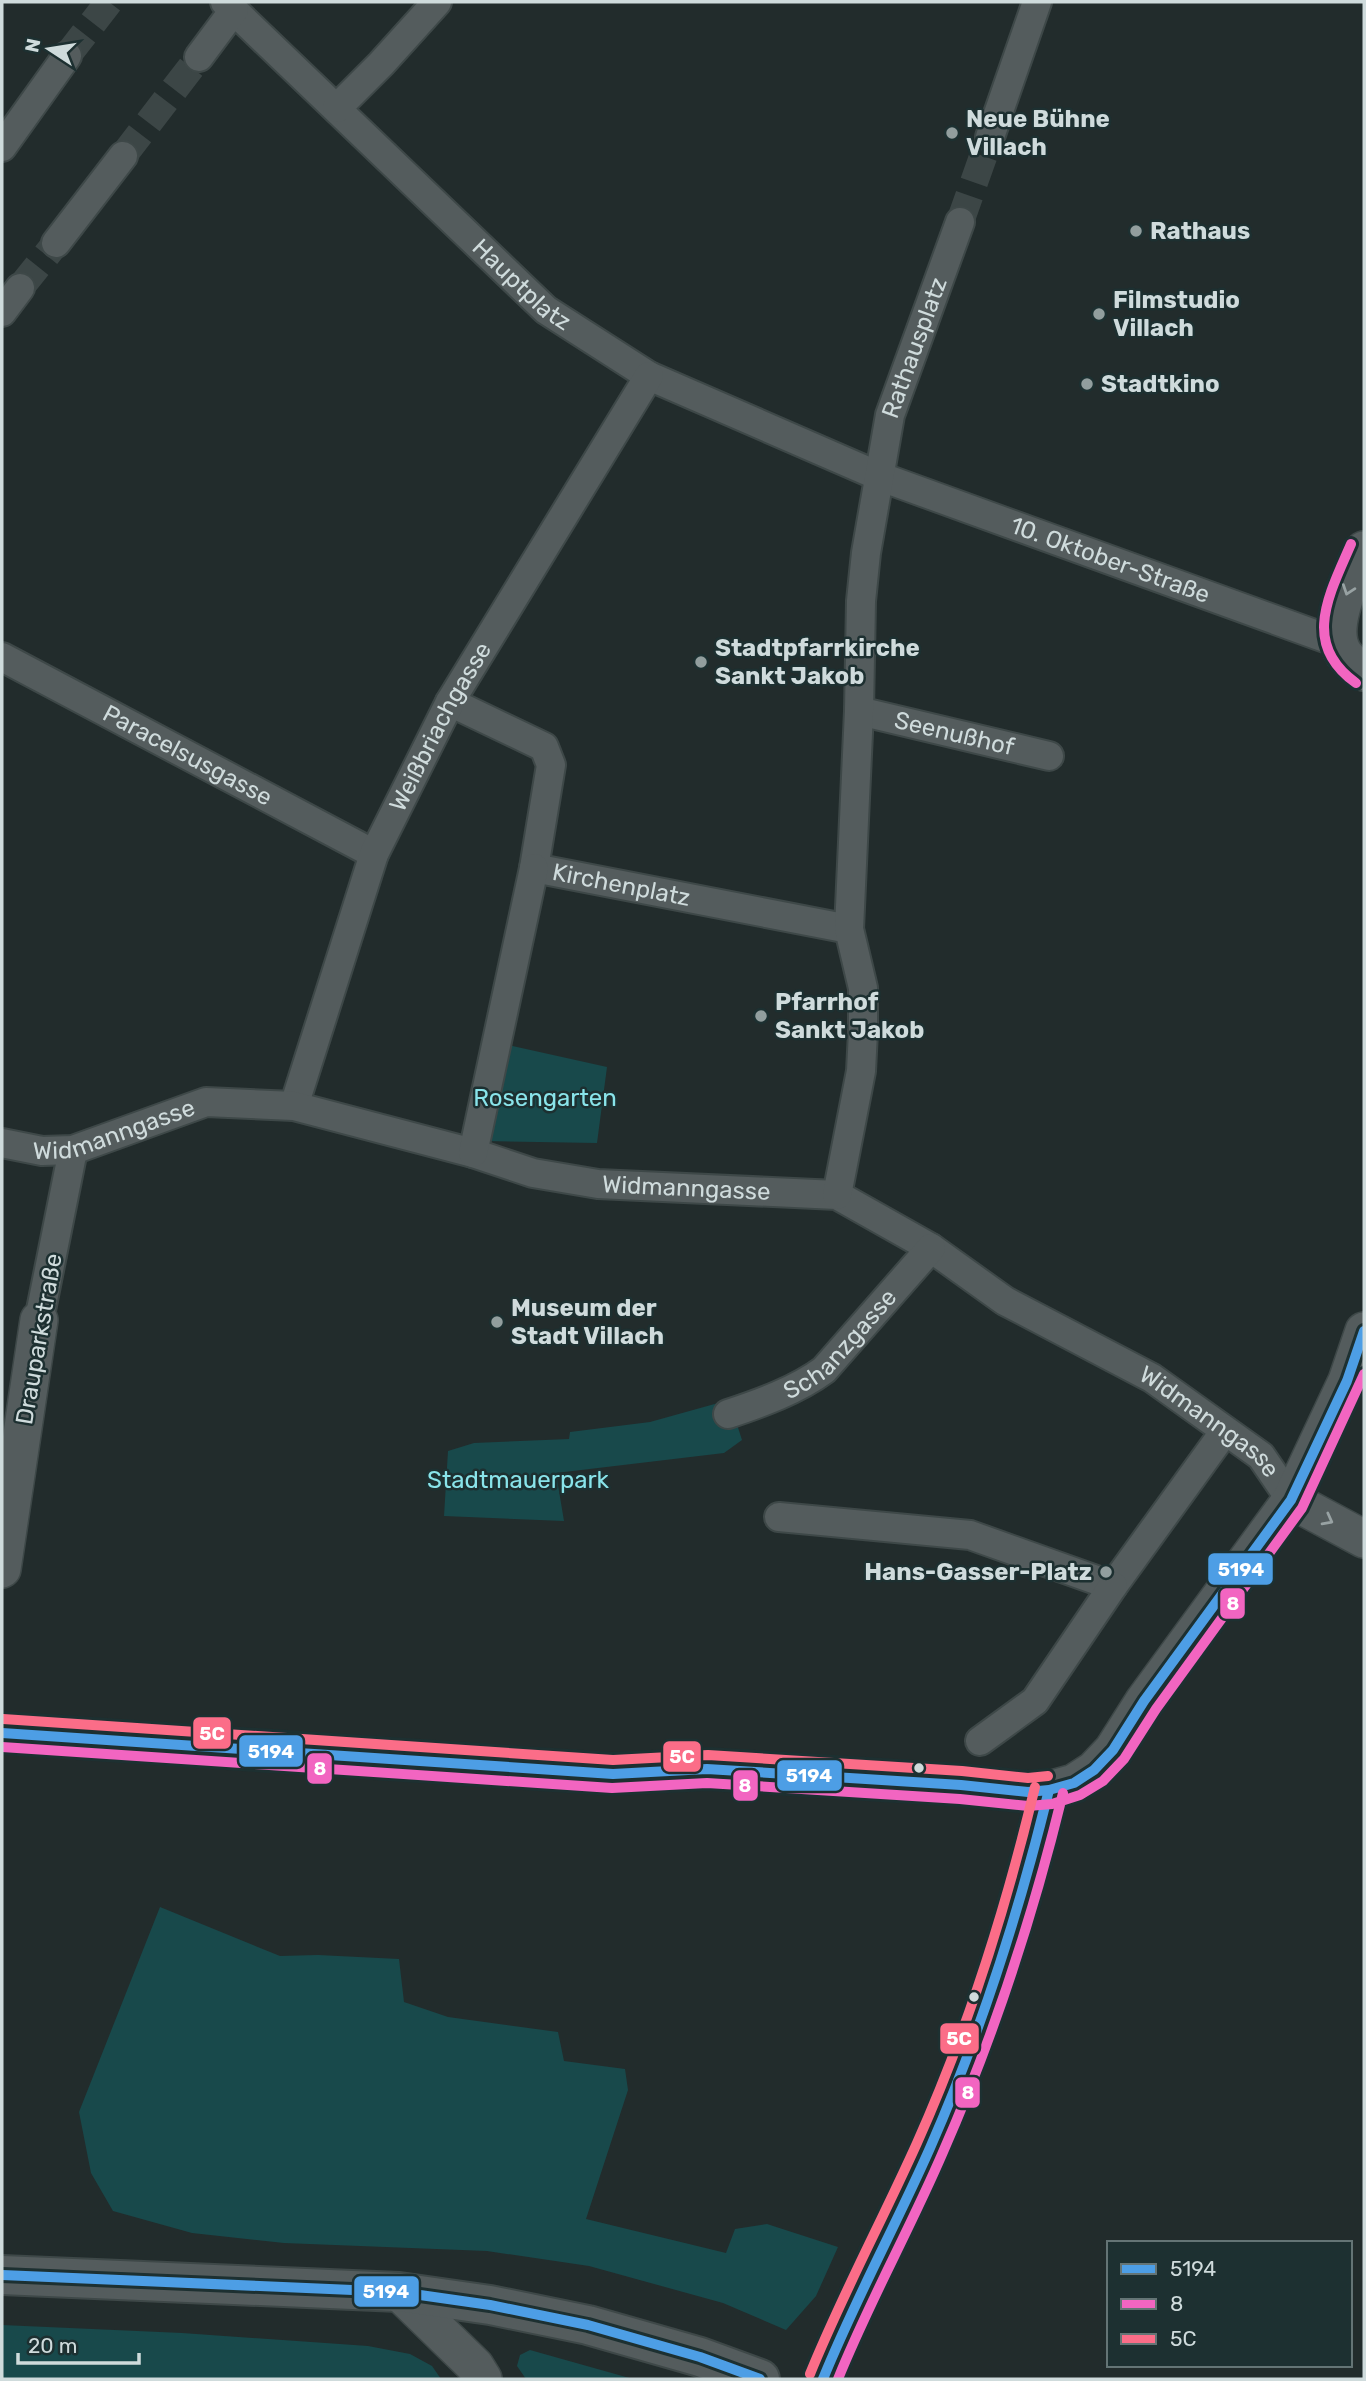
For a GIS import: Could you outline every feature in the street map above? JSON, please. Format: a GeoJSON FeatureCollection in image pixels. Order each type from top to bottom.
{"type":"FeatureCollection","features":[{"type":"Feature","properties":{"kind":"main road"},"geometry":{"type":"LineString","coordinates":[[2,2275],[399,2292],[490,2305],[588,2325],[700,2357],[760,2379]]}},
{"type":"Feature","properties":{"kind":"street"},"geometry":{"type":"LineString","coordinates":[[337,108],[437,2]]}},
{"type":"Feature","properties":{"kind":"street"},"geometry":{"type":"LineString","coordinates":[[990,137],[1037,2]]}},
{"type":"Feature","properties":{"kind":"street"},"geometry":{"type":"LineString","coordinates":[[199,57],[229,6]]}},
{"type":"Feature","properties":{"kind":"street","name":"Hauptplatz"},"geometry":{"type":"LineString","coordinates":[[229,6],[546,310],[649,376],[881,477]]}},
{"type":"Feature","properties":{"kind":"street"},"geometry":{"type":"LineString","coordinates":[[2,147],[67,56]]}},
{"type":"Feature","properties":{"kind":"street"},"geometry":{"type":"LineString","coordinates":[[56,243],[123,156]]}},
{"type":"Feature","properties":{"kind":"street","name":"Rathausplatz"},"geometry":{"type":"LineString","coordinates":[[881,477],[890,415],[960,222]]}},
{"type":"Feature","properties":{"kind":"street"},"geometry":{"type":"LineString","coordinates":[[2,312],[20,288]]}},
{"type":"Feature","properties":{"kind":"street","name":"Weißbriachgasse"},"geometry":{"type":"LineString","coordinates":[[294,1107],[374,854],[450,702],[649,376]]}},
{"type":"Feature","properties":{"kind":"street"},"geometry":{"type":"LineString","coordinates":[[837,1195],[861,1071],[863,988],[849,929],[861,601],[866,553],[881,477]]}},
{"type":"Feature","properties":{"kind":"street","name":"10. Oktober-Straße"},"geometry":{"type":"LineString","coordinates":[[881,477],[1338,638]]}},
{"type":"Feature","properties":{"kind":"street"},"geometry":{"type":"LineString","coordinates":[[1364,550],[1347,591],[1338,638],[1344,654],[1364,673]]}},
{"type":"Feature","properties":{"kind":"street","name":"Paracelsusgasse"},"geometry":{"type":"LineString","coordinates":[[2,657],[374,854]]}},
{"type":"Feature","properties":{"kind":"street","name":"Kirchenplatz"},"geometry":{"type":"LineString","coordinates":[[450,702],[544,747],[551,765],[534,868],[849,929]]}},
{"type":"Feature","properties":{"kind":"street","name":"Seenußhof"},"geometry":{"type":"LineString","coordinates":[[859,711],[1049,755]]}},
{"type":"Feature","properties":{"kind":"street"},"geometry":{"type":"LineString","coordinates":[[473,1153],[534,868]]}},
{"type":"Feature","properties":{"kind":"street","name":"Widmanngasse"},"geometry":{"type":"LineString","coordinates":[[2,1143],[42,1150],[73,1150],[206,1102],[294,1107],[473,1153],[533,1173],[598,1184],[837,1195],[930,1248],[1005,1301],[1152,1378],[1261,1456],[1292,1500]]}},
{"type":"Feature","properties":{"kind":"street","name":"Drauparkstraße"},"geometry":{"type":"LineString","coordinates":[[2,1569],[40,1320],[73,1150]]}},
{"type":"Feature","properties":{"kind":"street","name":"Schanzgasse"},"geometry":{"type":"LineString","coordinates":[[728,1414],[753,1406],[813,1378],[824,1370],[930,1248]]}},
{"type":"Feature","properties":{"kind":"street"},"geometry":{"type":"LineString","coordinates":[[2,1732],[613,1774],[707,1769],[961,1785],[1028,1792],[1074,1783],[1094,1770],[1113,1750],[1144,1702],[1292,1500],[1347,1381],[1364,1331]]}},
{"type":"Feature","properties":{"kind":"street"},"geometry":{"type":"LineString","coordinates":[[980,1741],[1035,1701],[1113,1586],[1225,1431]]}},
{"type":"Feature","properties":{"kind":"street"},"geometry":{"type":"LineString","coordinates":[[1292,1500],[1364,1539]]}},
{"type":"Feature","properties":{"kind":"street"},"geometry":{"type":"LineString","coordinates":[[779,1517],[970,1535],[1113,1586]]}},
{"type":"Feature","properties":{"kind":"street"},"geometry":{"type":"LineString","coordinates":[[823,2379],[930,2146],[986,2005],[1036,1845],[1049,1790]]}},
{"type":"Feature","properties":{"kind":"street"},"geometry":{"type":"LineString","coordinates":[[399,2292],[479,2373]]}},
{"type":"Feature","properties":{"kind":"green space","name":"Rosengarten"},"geometry":{"type":"Polygon","coordinates":[[[504,1044],[607,1067],[597,1143],[485,1141],[504,1044]]]}},
{"type":"Feature","properties":{"kind":"green space","name":"Stadtmauerpark"},"geometry":{"type":"Polygon","coordinates":[[[729,1400],[742,1440],[724,1453],[556,1473],[564,1521],[444,1516],[448,1451],[474,1443],[569,1439],[570,1432],[650,1422],[729,1400]]]}},
{"type":"Feature","properties":{"kind":"green space"},"geometry":{"type":"Polygon","coordinates":[[[160,1907],[280,1956],[399,1959],[404,2002],[448,2017],[558,2032],[564,2061],[625,2069],[628,2090],[586,2219],[726,2253],[735,2229],[767,2224],[838,2247],[816,2296],[786,2330],[723,2303],[589,2266],[487,2251],[284,2243],[192,2233],[113,2211],[91,2173],[79,2112],[160,1907]]]}},
{"type":"Feature","properties":{"kind":"green space"},"geometry":{"type":"Polygon","coordinates":[[[2,2325],[182,2333],[368,2346],[410,2354],[432,2366],[441,2379],[2,2379],[2,2325]]]}},
{"type":"Feature","properties":{"kind":"green space"},"geometry":{"type":"Polygon","coordinates":[[[530,2350],[633,2379],[526,2379],[517,2366],[520,2355],[530,2350]]]}},
{"type":"Feature","properties":{"kind":"tunnel"},"geometry":{"type":"LineString","coordinates":[[67,56],[109,2]]}},
{"type":"Feature","properties":{"kind":"tunnel"},"geometry":{"type":"LineString","coordinates":[[123,156],[199,57]]}},
{"type":"Feature","properties":{"kind":"tunnel"},"geometry":{"type":"LineString","coordinates":[[960,222],[990,137]]}},
{"type":"Feature","properties":{"kind":"tunnel"},"geometry":{"type":"LineString","coordinates":[[20,288],[56,243]]}},
{"type":"Feature","properties":{"kind":"transit line","name":"8"},"geometry":{"type":"LineString","coordinates":[[1351,544],[1328,600],[1324,635],[1329,652],[1339,668],[1356,683]]}},
{"type":"Feature","properties":{"kind":"transit line","name":"5194"},"geometry":{"type":"LineString","coordinates":[[2,1733],[613,1774],[707,1769],[961,1785],[1028,1792],[1074,1783],[1094,1770],[1113,1750],[1144,1701],[1291,1500],[1347,1381],[1364,1331]]}},
{"type":"Feature","properties":{"kind":"transit line","name":"8"},"geometry":{"type":"LineString","coordinates":[[2,1747],[612,1788],[707,1783],[960,1799],[1028,1806],[1052,1804],[1080,1795],[1103,1781],[1124,1759],[1156,1709],[1302,1508],[1364,1374]]}},
{"type":"Feature","properties":{"kind":"transit line","name":"5C"},"geometry":{"type":"LineString","coordinates":[[3,1719],[613,1760],[708,1755],[962,1771],[1028,1778],[1048,1776]]}},
{"type":"Feature","properties":{"kind":"transit line","name":"5C"},"geometry":{"type":"LineString","coordinates":[[810,2374],[917,2143],[953,2056],[1012,1878],[1035,1787]]}},
{"type":"Feature","properties":{"kind":"transit line","name":"5194"},"geometry":{"type":"LineString","coordinates":[[823,2379],[848,2320],[930,2148],[966,2060],[1012,1926],[1049,1790]]}},
{"type":"Feature","properties":{"kind":"transit line","name":"8"},"geometry":{"type":"LineString","coordinates":[[838,2379],[930,2181],[979,2064],[1039,1885],[1063,1793]]}},
{"type":"Feature","properties":{"kind":"transit line","name":"5194"},"geometry":{"type":"LineString","coordinates":[[2,2275],[399,2292],[490,2305],[588,2325],[700,2357],[760,2379]]}},
{"type":"Feature","properties":{"kind":"place","name":"Neue Bühne Villach"},"geometry":{"type":"Point","coordinates":[952,133]}},
{"type":"Feature","properties":{"kind":"place","name":"Rathaus"},"geometry":{"type":"Point","coordinates":[1136,231]}},
{"type":"Feature","properties":{"kind":"place","name":"Filmstudio Villach"},"geometry":{"type":"Point","coordinates":[1099,314]}},
{"type":"Feature","properties":{"kind":"place","name":"Stadtkino"},"geometry":{"type":"Point","coordinates":[1087,384]}},
{"type":"Feature","properties":{"kind":"place","name":"Stadtpfarrkirche Sankt Jakob"},"geometry":{"type":"Point","coordinates":[701,662]}},
{"type":"Feature","properties":{"kind":"place","name":"Pfarrhof Sankt Jakob"},"geometry":{"type":"Point","coordinates":[761,1016]}},
{"type":"Feature","properties":{"kind":"place","name":"Museum der Stadt Villach"},"geometry":{"type":"Point","coordinates":[497,1322]}},
{"type":"Feature","properties":{"kind":"place","name":"Hans-Gasser-Platz"},"geometry":{"type":"Point","coordinates":[1106,1572]}}]}
